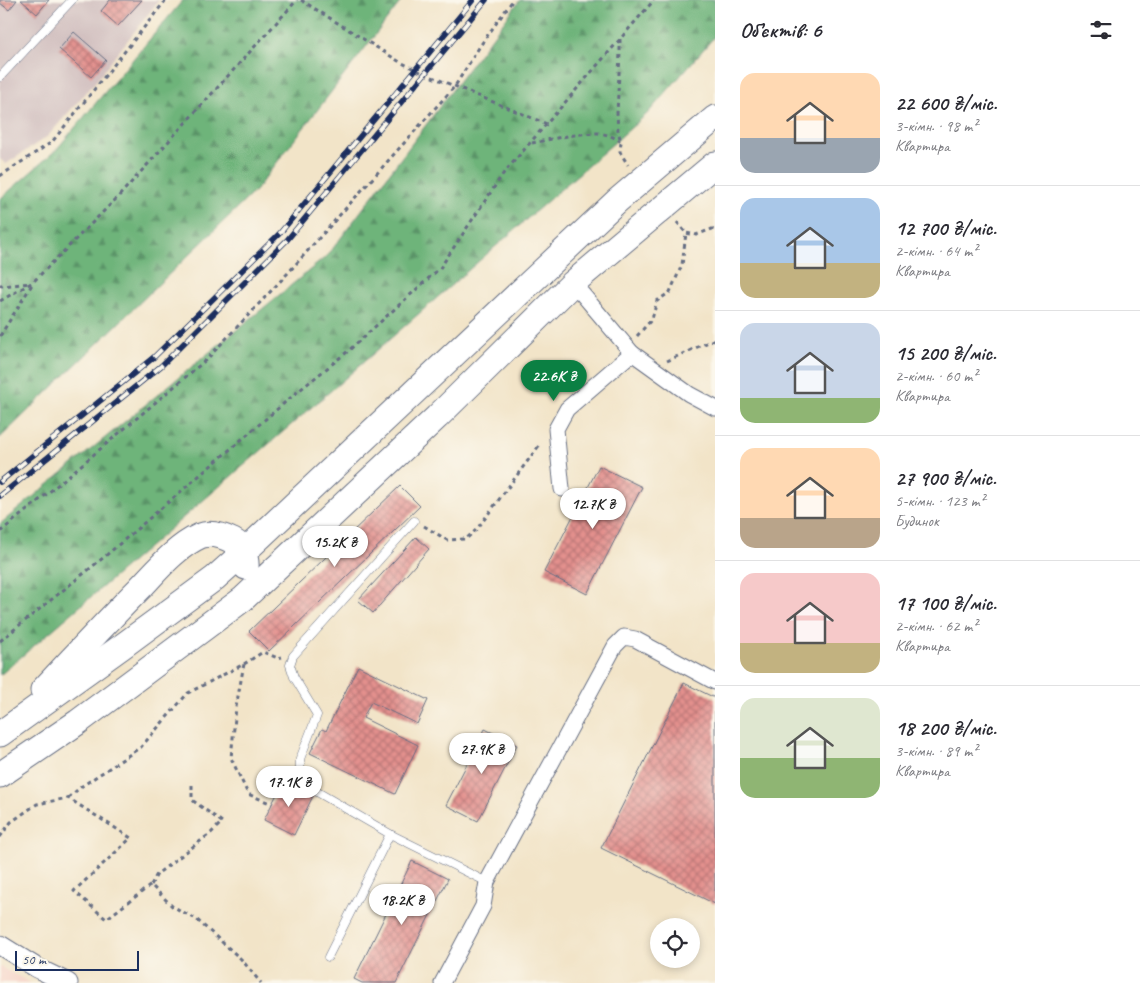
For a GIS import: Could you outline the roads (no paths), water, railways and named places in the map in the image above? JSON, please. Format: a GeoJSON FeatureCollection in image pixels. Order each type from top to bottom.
{"type":"FeatureCollection","features":[{"type":"Feature","properties":{"kind":"highway"},"geometry":{"type":"LineString","coordinates":[[1,733],[207,583],[243,552],[618,202],[715,118]]}},
{"type":"Feature","properties":{"kind":"highway"},"geometry":{"type":"LineString","coordinates":[[0,775],[78,722],[243,599],[436,417],[573,283],[715,164]]}},
{"type":"Feature","properties":{"kind":"highway"},"geometry":{"type":"LineString","coordinates":[[1,733],[178,549],[202,535],[220,535],[236,542],[243,552],[247,562],[243,599]]}},
{"type":"Feature","properties":{"kind":"street"},"geometry":{"type":"LineString","coordinates":[[573,283],[629,350],[689,394],[715,408]]}},
{"type":"Feature","properties":{"kind":"street"},"geometry":{"type":"LineString","coordinates":[[562,489],[556,429],[567,409],[629,350]]}},
{"type":"Feature","properties":{"kind":"street"},"geometry":{"type":"LineString","coordinates":[[446,982],[483,906],[487,882],[615,646],[624,637],[635,639],[715,682]]}},
{"type":"Feature","properties":{"kind":"street"},"geometry":{"type":"LineString","coordinates":[[0,944],[37,968],[68,983]]}},
{"type":"Feature","properties":{"kind":"lane"},"geometry":{"type":"LineString","coordinates":[[0,77],[67,2]]}},
{"type":"Feature","properties":{"kind":"lane"},"geometry":{"type":"LineString","coordinates":[[414,521],[293,656],[290,665],[294,677],[317,715],[300,759],[300,782],[390,834],[487,882]]}},
{"type":"Feature","properties":{"kind":"lane"},"geometry":{"type":"LineString","coordinates":[[328,957],[390,834]]}},
{"type":"Feature","properties":{"kind":"railway"},"geometry":{"type":"LineString","coordinates":[[0,482],[154,357],[280,233],[473,0]]}},
{"type":"Feature","properties":{"kind":"railway"},"geometry":{"type":"LineString","coordinates":[[0,496],[161,366],[287,240],[486,0]]}}]}
